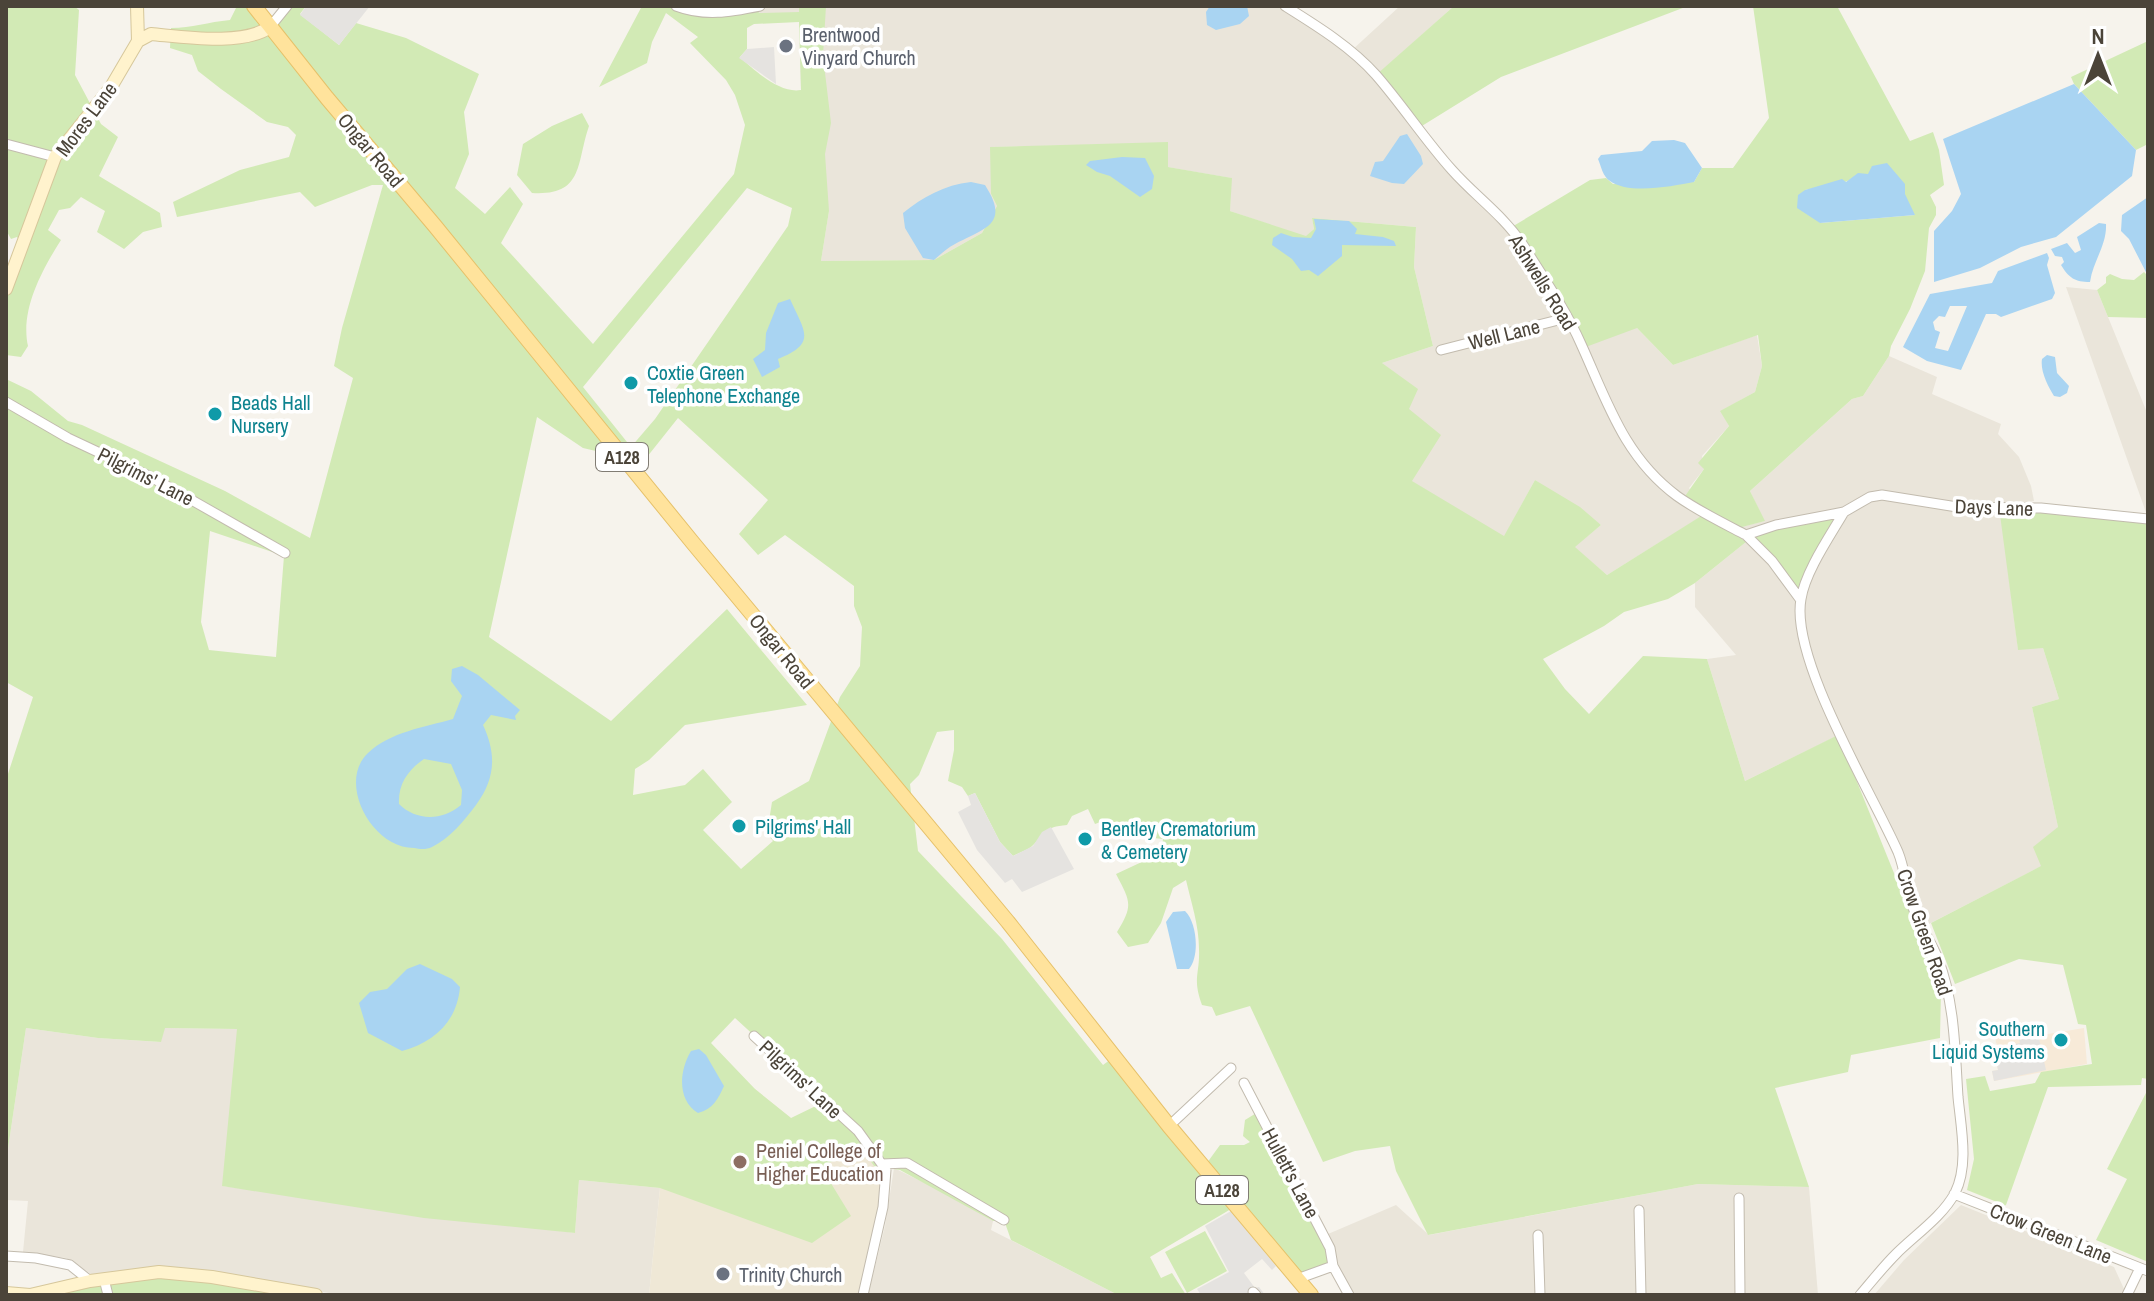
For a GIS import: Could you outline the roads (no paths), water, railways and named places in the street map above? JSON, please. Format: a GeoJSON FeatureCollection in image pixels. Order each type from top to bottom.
{"type":"FeatureCollection","features":[{"type":"Feature","properties":{"kind":"main road","name":"Ongar Road"},"geometry":{"type":"LineString","coordinates":[[254,6],[998,910],[1169,1126],[1311,1295]]}},
{"type":"Feature","properties":{"kind":"street"},"geometry":{"type":"LineString","coordinates":[[137,6],[138,41],[151,34],[240,39],[260,34],[270,27],[287,6]]}},
{"type":"Feature","properties":{"kind":"street"},"geometry":{"type":"LineString","coordinates":[[676,6],[692,12],[721,14],[760,6]]}},
{"type":"Feature","properties":{"kind":"street","name":"Ashwells Road"},"geometry":{"type":"LineString","coordinates":[[1285,6],[1348,48],[1376,75],[1426,142],[1461,180],[1501,216],[1522,243],[1580,342],[1620,433],[1645,465],[1677,496],[1746,535],[1772,561],[1800,599]]}},
{"type":"Feature","properties":{"kind":"street"},"geometry":{"type":"LineString","coordinates":[[137,24],[151,34]]}},
{"type":"Feature","properties":{"kind":"street","name":"Mores Lane"},"geometry":{"type":"LineString","coordinates":[[6,289],[55,157],[111,87],[138,41]]}},
{"type":"Feature","properties":{"kind":"street"},"geometry":{"type":"LineString","coordinates":[[6,144],[55,157]]}},
{"type":"Feature","properties":{"kind":"street","name":"Well Lane"},"geometry":{"type":"LineString","coordinates":[[1441,350],[1566,318]]}},
{"type":"Feature","properties":{"kind":"street","name":"Pilgrims' Lane"},"geometry":{"type":"LineString","coordinates":[[6,402],[68,438],[151,477],[285,553]]}},
{"type":"Feature","properties":{"kind":"street","name":"Days Lane"},"geometry":{"type":"LineString","coordinates":[[1746,535],[1776,525],[1844,512],[1859,502],[1882,495],[1957,507],[2041,508],[2148,519]]}},
{"type":"Feature","properties":{"kind":"street"},"geometry":{"type":"LineString","coordinates":[[1800,599],[1844,512]]}},
{"type":"Feature","properties":{"kind":"street","name":"Crow Green Road"},"geometry":{"type":"LineString","coordinates":[[1800,599],[1801,624],[1818,685],[1899,855],[1910,901],[1938,959],[1950,1004],[1963,1148],[1961,1177],[1954,1194],[1860,1295]]}},
{"type":"Feature","properties":{"kind":"street","name":"Pilgrims' Lane"},"geometry":{"type":"LineString","coordinates":[[754,1036],[858,1131],[882,1164]]}},
{"type":"Feature","properties":{"kind":"street"},"geometry":{"type":"LineString","coordinates":[[1169,1126],[1231,1068]]}},
{"type":"Feature","properties":{"kind":"street","name":"Hullett's Lane"},"geometry":{"type":"LineString","coordinates":[[1244,1083],[1330,1248],[1333,1266],[1349,1295]]}},
{"type":"Feature","properties":{"kind":"street"},"geometry":{"type":"LineString","coordinates":[[882,1164],[907,1163],[1004,1220]]}},
{"type":"Feature","properties":{"kind":"street"},"geometry":{"type":"LineString","coordinates":[[863,1295],[883,1207],[886,1170],[882,1164]]}},
{"type":"Feature","properties":{"kind":"street","name":"Crow Green Lane"},"geometry":{"type":"LineString","coordinates":[[1954,1194],[2144,1269]]}},
{"type":"Feature","properties":{"kind":"street"},"geometry":{"type":"LineString","coordinates":[[1739,1198],[1740,1295]]}},
{"type":"Feature","properties":{"kind":"street"},"geometry":{"type":"LineString","coordinates":[[1639,1210],[1641,1295]]}},
{"type":"Feature","properties":{"kind":"street"},"geometry":{"type":"LineString","coordinates":[[1538,1235],[1540,1295]]}},
{"type":"Feature","properties":{"kind":"street"},"geometry":{"type":"LineString","coordinates":[[6,1256],[70,1265],[97,1280],[108,1295]]}},
{"type":"Feature","properties":{"kind":"street"},"geometry":{"type":"LineString","coordinates":[[1297,1279],[1333,1266]]}},
{"type":"Feature","properties":{"kind":"street"},"geometry":{"type":"LineString","coordinates":[[2127,1295],[2144,1269]]}},
{"type":"Feature","properties":{"kind":"street"},"geometry":{"type":"LineString","coordinates":[[6,1293],[30,1295],[140,1273],[175,1272],[316,1295]]}},
{"type":"Feature","properties":{"kind":"water"},"geometry":{"type":"Polygon","coordinates":[[[1210,6],[1247,6],[1249,16],[1240,24],[1216,30],[1207,25],[1206,12],[1210,6]]]}},
{"type":"Feature","properties":{"kind":"water"},"geometry":{"type":"Polygon","coordinates":[[[2074,84],[2136,150],[2132,176],[2056,237],[2021,247],[1980,268],[1934,282],[1934,231],[1952,211],[1961,194],[1943,139],[2074,84]]]}},
{"type":"Feature","properties":{"kind":"water"},"geometry":{"type":"Polygon","coordinates":[[[1407,134],[1423,164],[1404,184],[1370,176],[1375,162],[1383,161],[1400,136],[1407,134]]]}},
{"type":"Feature","properties":{"kind":"water"},"geometry":{"type":"Polygon","coordinates":[[[1652,141],[1685,143],[1702,168],[1694,182],[1628,188],[1608,179],[1598,159],[1601,155],[1642,151],[1652,141]]]}},
{"type":"Feature","properties":{"kind":"water"},"geometry":{"type":"Polygon","coordinates":[[[1145,158],[1154,176],[1152,189],[1140,197],[1110,176],[1086,165],[1090,161],[1145,158]]]}},
{"type":"Feature","properties":{"kind":"water"},"geometry":{"type":"Polygon","coordinates":[[[1887,163],[1905,184],[1905,194],[1915,215],[1820,223],[1797,208],[1798,195],[1805,190],[1842,179],[1846,182],[1858,173],[1868,174],[1872,166],[1887,163]]]}},
{"type":"Feature","properties":{"kind":"water"},"geometry":{"type":"Polygon","coordinates":[[[971,182],[985,185],[992,198],[995,217],[985,229],[952,246],[934,260],[923,258],[905,228],[903,213],[934,193],[971,182]]]}},
{"type":"Feature","properties":{"kind":"water"},"geometry":{"type":"Polygon","coordinates":[[[2148,197],[2148,276],[2129,239],[2121,231],[2122,215],[2148,197]]]}},
{"type":"Feature","properties":{"kind":"water"},"geometry":{"type":"Polygon","coordinates":[[[1314,219],[1349,221],[1357,229],[1355,234],[1383,237],[1394,241],[1396,246],[1342,245],[1342,256],[1318,276],[1309,270],[1301,271],[1292,259],[1272,245],[1273,238],[1281,233],[1311,238],[1316,229],[1314,219]]]}},
{"type":"Feature","properties":{"kind":"water"},"geometry":{"type":"Polygon","coordinates":[[[2099,223],[2106,224],[2106,232],[2090,282],[2076,280],[2061,265],[2064,262],[2062,257],[2055,256],[2051,249],[2067,243],[2075,253],[2081,250],[2077,237],[2099,223]]]}},
{"type":"Feature","properties":{"kind":"water"},"geometry":{"type":"Polygon","coordinates":[[[2047,253],[2055,293],[2052,299],[2001,317],[1986,314],[1961,370],[1927,361],[1903,347],[1930,294],[1992,283],[1998,271],[2047,253]],[[1950,306],[1945,317],[1939,316],[1933,322],[1935,330],[1940,332],[1935,348],[1948,351],[1967,306],[1950,306]]]}},
{"type":"Feature","properties":{"kind":"water"},"geometry":{"type":"Polygon","coordinates":[[[790,299],[803,328],[803,341],[791,353],[778,359],[780,367],[762,377],[753,359],[765,350],[766,333],[778,303],[790,299]]]}},
{"type":"Feature","properties":{"kind":"water"},"geometry":{"type":"Polygon","coordinates":[[[2047,355],[2055,357],[2057,373],[2069,386],[2067,393],[2060,397],[2054,396],[2043,373],[2042,359],[2047,355]]]}},
{"type":"Feature","properties":{"kind":"water"},"geometry":{"type":"Polygon","coordinates":[[[462,666],[478,675],[520,710],[515,716],[516,720],[491,715],[483,725],[492,757],[490,776],[482,795],[462,823],[430,848],[398,845],[372,826],[363,811],[356,780],[359,765],[368,753],[387,740],[453,719],[462,696],[451,681],[452,669],[462,666]],[[424,759],[418,763],[402,784],[399,804],[413,814],[429,817],[446,814],[461,805],[462,790],[451,764],[424,759]]]}},
{"type":"Feature","properties":{"kind":"water"},"geometry":{"type":"Polygon","coordinates":[[[1185,911],[1194,931],[1195,956],[1189,969],[1177,969],[1166,922],[1173,912],[1185,911]]]}},
{"type":"Feature","properties":{"kind":"water"},"geometry":{"type":"Polygon","coordinates":[[[420,964],[452,979],[460,987],[458,999],[449,1020],[434,1036],[402,1051],[368,1033],[359,1003],[370,992],[387,989],[407,969],[420,964]]]}},
{"type":"Feature","properties":{"kind":"water"},"geometry":{"type":"Polygon","coordinates":[[[699,1049],[706,1055],[724,1086],[714,1103],[698,1113],[686,1101],[682,1076],[691,1051],[699,1049]]]}},
{"type":"Feature","properties":{"kind":"place","name":"Brentwood Vinyard Church"},"geometry":{"type":"Point","coordinates":[786,46]}},
{"type":"Feature","properties":{"kind":"place","name":"Coxtie Green Telephone Exchange"},"geometry":{"type":"Point","coordinates":[631,383]}},
{"type":"Feature","properties":{"kind":"place","name":"Beads Hall Nursery"},"geometry":{"type":"Point","coordinates":[215,414]}},
{"type":"Feature","properties":{"kind":"place","name":"Pilgrims' Hall"},"geometry":{"type":"Point","coordinates":[739,826]}},
{"type":"Feature","properties":{"kind":"place","name":"Bentley Crematorium & Cemetery"},"geometry":{"type":"Point","coordinates":[1085,839]}},
{"type":"Feature","properties":{"kind":"place","name":"Southern Liquid Systems"},"geometry":{"type":"Point","coordinates":[2061,1040]}},
{"type":"Feature","properties":{"kind":"place","name":"Peniel College of Higher Education"},"geometry":{"type":"Point","coordinates":[740,1162]}},
{"type":"Feature","properties":{"kind":"place","name":"Trinity Church"},"geometry":{"type":"Point","coordinates":[723,1274]}}]}
